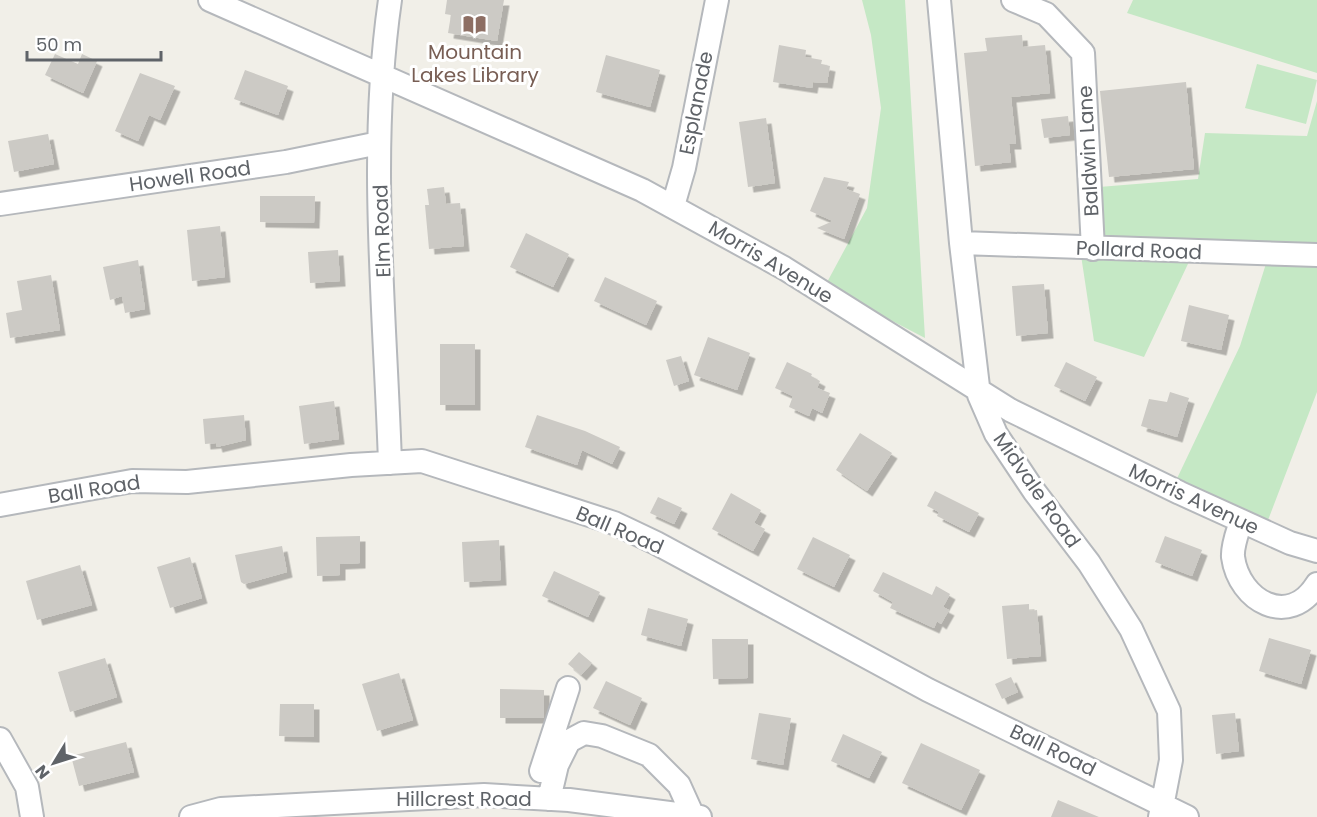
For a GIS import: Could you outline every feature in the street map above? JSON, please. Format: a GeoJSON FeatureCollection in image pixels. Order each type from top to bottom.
{"type":"FeatureCollection","features":[{"type":"Feature","properties":{"kind":"street","name":"Morris Avenue"},"geometry":{"type":"LineString","coordinates":[[210,0],[673,206],[784,268],[1010,410],[1241,521],[1290,543],[1317,551]]}},
{"type":"Feature","properties":{"kind":"street","name":"Elm Road"},"geometry":{"type":"LineString","coordinates":[[390,0],[383,50],[379,143],[390,462]]}},
{"type":"Feature","properties":{"kind":"street","name":"Esplanade"},"geometry":{"type":"LineString","coordinates":[[673,206],[684,168],[717,0]]}},
{"type":"Feature","properties":{"kind":"street"},"geometry":{"type":"LineString","coordinates":[[921,0],[941,32]]}},
{"type":"Feature","properties":{"kind":"street","name":"Midvale Road"},"geometry":{"type":"LineString","coordinates":[[939,0],[978,391],[996,434],[1034,491],[1089,563],[1131,629],[1169,711],[1172,734],[1171,760],[1161,811]]}},
{"type":"Feature","properties":{"kind":"street","name":"Baldwin Lane"},"geometry":{"type":"LineString","coordinates":[[1014,0],[1046,14],[1083,53],[1094,249]]}},
{"type":"Feature","properties":{"kind":"street","name":"Howell Road"},"geometry":{"type":"LineString","coordinates":[[0,204],[286,162],[379,143]]}},
{"type":"Feature","properties":{"kind":"street","name":"Pollard Road"},"geometry":{"type":"LineString","coordinates":[[962,243],[1317,255]]}},
{"type":"Feature","properties":{"kind":"street","name":"Ball Road"},"geometry":{"type":"LineString","coordinates":[[0,505],[132,481],[187,482],[390,462],[422,461],[614,523],[656,543],[928,690],[1161,811],[1187,817]]}},
{"type":"Feature","properties":{"kind":"street"},"geometry":{"type":"LineString","coordinates":[[1241,521],[1233,555],[1237,573],[1263,603],[1286,608],[1300,604],[1317,584]]}},
{"type":"Feature","properties":{"kind":"street"},"geometry":{"type":"LineString","coordinates":[[541,798],[568,688]]}},
{"type":"Feature","properties":{"kind":"street"},"geometry":{"type":"LineString","coordinates":[[541,798],[569,741],[584,732],[602,736],[649,755],[679,785],[693,816]]}},
{"type":"Feature","properties":{"kind":"street"},"geometry":{"type":"LineString","coordinates":[[0,740],[27,787],[32,817]]}},
{"type":"Feature","properties":{"kind":"street","name":"Hillcrest Road"},"geometry":{"type":"LineString","coordinates":[[191,817],[221,809],[484,795],[541,798],[700,817]]}},
{"type":"Feature","properties":{"kind":"green space"},"geometry":{"type":"Polygon","coordinates":[[[862,0],[905,0],[925,338],[825,286],[867,208],[881,108],[871,35],[862,0]]]}},
{"type":"Feature","properties":{"kind":"green space"},"geometry":{"type":"Polygon","coordinates":[[[1133,0],[1317,0],[1317,73],[1127,13],[1133,0]]]}},
{"type":"Feature","properties":{"kind":"green space"},"geometry":{"type":"Polygon","coordinates":[[[1257,64],[1317,80],[1306,124],[1245,108],[1257,64]]]}},
{"type":"Feature","properties":{"kind":"green space"},"geometry":{"type":"Polygon","coordinates":[[[1317,101],[1317,392],[1265,528],[1172,489],[1240,346],[1270,251],[1195,249],[1144,357],[1094,341],[1079,242],[1099,187],[1198,179],[1205,133],[1307,136],[1317,101]]]}},
{"type":"Feature","properties":{"kind":"building","name":"Mountain Lakes Library"},"geometry":{"type":"Polygon","coordinates":[[[447,0],[504,0],[497,41],[448,33],[451,15],[445,14],[447,0]]]}},
{"type":"Feature","properties":{"kind":"building"},"geometry":{"type":"Polygon","coordinates":[[[1022,35],[1023,47],[1045,45],[1050,93],[1011,97],[1016,144],[1009,144],[1011,162],[975,166],[964,53],[987,51],[985,38],[1022,35]]]}},
{"type":"Feature","properties":{"kind":"building"},"geometry":{"type":"Polygon","coordinates":[[[779,45],[806,50],[805,57],[822,60],[821,64],[830,66],[827,83],[813,82],[812,88],[773,82],[779,45]]]}},
{"type":"Feature","properties":{"kind":"building"},"geometry":{"type":"Polygon","coordinates":[[[55,54],[78,64],[82,54],[97,61],[83,93],[45,75],[55,54]]]}},
{"type":"Feature","properties":{"kind":"building"},"geometry":{"type":"Polygon","coordinates":[[[606,55],[660,70],[650,107],[596,92],[606,55]]]}},
{"type":"Feature","properties":{"kind":"building"},"geometry":{"type":"Polygon","coordinates":[[[245,70],[288,86],[278,115],[234,99],[245,70]]]}},
{"type":"Feature","properties":{"kind":"building"},"geometry":{"type":"Polygon","coordinates":[[[140,73],[175,86],[160,120],[149,115],[138,141],[115,131],[140,73]]]}},
{"type":"Feature","properties":{"kind":"building"},"geometry":{"type":"Polygon","coordinates":[[[1186,82],[1194,169],[1109,177],[1100,91],[1186,82]]]}},
{"type":"Feature","properties":{"kind":"building"},"geometry":{"type":"Polygon","coordinates":[[[1068,116],[1070,135],[1044,138],[1041,119],[1068,116]]]}},
{"type":"Feature","properties":{"kind":"building"},"geometry":{"type":"Polygon","coordinates":[[[766,118],[775,183],[748,187],[739,122],[766,118]]]}},
{"type":"Feature","properties":{"kind":"building"},"geometry":{"type":"Polygon","coordinates":[[[48,134],[54,164],[14,172],[8,141],[48,134]]]}},
{"type":"Feature","properties":{"kind":"building"},"geometry":{"type":"Polygon","coordinates":[[[824,177],[849,182],[846,189],[860,194],[844,239],[817,228],[833,221],[810,211],[824,177]]]}},
{"type":"Feature","properties":{"kind":"building"},"geometry":{"type":"Polygon","coordinates":[[[444,187],[446,204],[460,203],[464,246],[429,249],[425,205],[429,205],[427,189],[444,187]]]}},
{"type":"Feature","properties":{"kind":"building"},"geometry":{"type":"Polygon","coordinates":[[[260,196],[315,196],[314,223],[260,222],[260,196]]]}},
{"type":"Feature","properties":{"kind":"building"},"geometry":{"type":"Polygon","coordinates":[[[220,226],[225,277],[192,281],[187,230],[220,226]]]}},
{"type":"Feature","properties":{"kind":"building"},"geometry":{"type":"Polygon","coordinates":[[[526,233],[569,254],[553,287],[510,267],[526,233]]]}},
{"type":"Feature","properties":{"kind":"building"},"geometry":{"type":"Polygon","coordinates":[[[338,250],[340,281],[310,283],[308,252],[338,250]]]}},
{"type":"Feature","properties":{"kind":"building"},"geometry":{"type":"Polygon","coordinates":[[[138,260],[145,309],[125,313],[122,296],[110,300],[103,267],[138,260]]]}},
{"type":"Feature","properties":{"kind":"building"},"geometry":{"type":"Polygon","coordinates":[[[51,275],[60,330],[10,338],[6,313],[22,310],[17,281],[51,275]]]}},
{"type":"Feature","properties":{"kind":"building"},"geometry":{"type":"Polygon","coordinates":[[[605,277],[657,301],[646,325],[594,301],[605,277]]]}},
{"type":"Feature","properties":{"kind":"building"},"geometry":{"type":"Polygon","coordinates":[[[1044,284],[1048,333],[1016,336],[1012,286],[1044,284]]]}},
{"type":"Feature","properties":{"kind":"building"},"geometry":{"type":"Polygon","coordinates":[[[1189,305],[1229,315],[1221,350],[1181,341],[1189,305]]]}},
{"type":"Feature","properties":{"kind":"building"},"geometry":{"type":"Polygon","coordinates":[[[708,337],[750,353],[737,390],[694,375],[708,337]]]}},
{"type":"Feature","properties":{"kind":"building"},"geometry":{"type":"Polygon","coordinates":[[[440,344],[475,344],[475,405],[440,405],[440,344]]]}},
{"type":"Feature","properties":{"kind":"building"},"geometry":{"type":"Polygon","coordinates":[[[681,356],[689,381],[674,386],[666,360],[681,356]]]}},
{"type":"Feature","properties":{"kind":"building"},"geometry":{"type":"Polygon","coordinates":[[[787,362],[812,374],[811,376],[820,381],[817,388],[830,393],[822,413],[812,408],[809,416],[789,407],[793,396],[775,388],[787,362]]]}},
{"type":"Feature","properties":{"kind":"building"},"geometry":{"type":"Polygon","coordinates":[[[1066,362],[1097,377],[1085,401],[1054,386],[1066,362]]]}},
{"type":"Feature","properties":{"kind":"building"},"geometry":{"type":"Polygon","coordinates":[[[1170,392],[1189,398],[1177,437],[1141,426],[1149,399],[1167,402],[1170,392]]]}},
{"type":"Feature","properties":{"kind":"building"},"geometry":{"type":"Polygon","coordinates":[[[334,401],[339,439],[304,444],[299,406],[334,401]]]}},
{"type":"Feature","properties":{"kind":"building"},"geometry":{"type":"Polygon","coordinates":[[[244,415],[246,440],[217,447],[216,443],[205,444],[203,419],[244,415]]]}},
{"type":"Feature","properties":{"kind":"building"},"geometry":{"type":"Polygon","coordinates":[[[537,415],[585,431],[620,447],[612,464],[582,450],[577,465],[525,447],[537,415]]]}},
{"type":"Feature","properties":{"kind":"building"},"geometry":{"type":"Polygon","coordinates":[[[860,433],[892,453],[867,491],[836,470],[860,433]]]}},
{"type":"Feature","properties":{"kind":"building"},"geometry":{"type":"Polygon","coordinates":[[[935,491],[979,513],[969,532],[937,516],[939,512],[927,506],[935,491]]]}},
{"type":"Feature","properties":{"kind":"building"},"geometry":{"type":"Polygon","coordinates":[[[731,493],[761,510],[754,523],[765,529],[753,551],[712,529],[731,493]]]}},
{"type":"Feature","properties":{"kind":"building"},"geometry":{"type":"Polygon","coordinates":[[[658,497],[682,508],[674,524],[650,513],[658,497]]]}},
{"type":"Feature","properties":{"kind":"building"},"geometry":{"type":"Polygon","coordinates":[[[360,536],[360,563],[340,564],[340,575],[317,576],[316,537],[360,536]]]}},
{"type":"Feature","properties":{"kind":"building"},"geometry":{"type":"Polygon","coordinates":[[[1165,536],[1202,550],[1192,576],[1155,562],[1165,536]]]}},
{"type":"Feature","properties":{"kind":"building"},"geometry":{"type":"Polygon","coordinates":[[[813,537],[850,555],[834,587],[797,569],[813,537]]]}},
{"type":"Feature","properties":{"kind":"building"},"geometry":{"type":"Polygon","coordinates":[[[499,540],[501,580],[464,582],[462,542],[499,540]]]}},
{"type":"Feature","properties":{"kind":"building"},"geometry":{"type":"Polygon","coordinates":[[[282,546],[287,572],[244,584],[241,582],[235,555],[282,546]]]}},
{"type":"Feature","properties":{"kind":"building"},"geometry":{"type":"Polygon","coordinates":[[[190,557],[202,598],[170,608],[157,567],[190,557]]]}},
{"type":"Feature","properties":{"kind":"building"},"geometry":{"type":"Polygon","coordinates":[[[80,565],[92,605],[37,620],[26,581],[80,565]]]}},
{"type":"Feature","properties":{"kind":"building"},"geometry":{"type":"Polygon","coordinates":[[[554,571],[600,592],[588,617],[542,596],[554,571]]]}},
{"type":"Feature","properties":{"kind":"building"},"geometry":{"type":"Polygon","coordinates":[[[883,572],[932,595],[936,586],[950,594],[943,607],[949,610],[941,624],[937,621],[934,628],[890,608],[893,602],[873,591],[883,572]]]}},
{"type":"Feature","properties":{"kind":"building"},"geometry":{"type":"Polygon","coordinates":[[[1029,604],[1029,611],[1037,610],[1041,656],[1007,659],[1002,606],[1029,604]]]}},
{"type":"Feature","properties":{"kind":"building"},"geometry":{"type":"Polygon","coordinates":[[[648,608],[688,619],[681,646],[641,635],[648,608]]]}},
{"type":"Feature","properties":{"kind":"building"},"geometry":{"type":"Polygon","coordinates":[[[1269,638],[1311,650],[1301,684],[1259,671],[1269,638]]]}},
{"type":"Feature","properties":{"kind":"building"},"geometry":{"type":"Polygon","coordinates":[[[712,639],[748,639],[748,678],[713,679],[712,639]]]}},
{"type":"Feature","properties":{"kind":"building"},"geometry":{"type":"Polygon","coordinates":[[[579,652],[592,663],[581,675],[568,664],[579,652]]]}},
{"type":"Feature","properties":{"kind":"building"},"geometry":{"type":"Polygon","coordinates":[[[105,658],[117,697],[70,712],[58,672],[105,658]]]}},
{"type":"Feature","properties":{"kind":"building"},"geometry":{"type":"Polygon","coordinates":[[[399,673],[413,720],[377,731],[362,684],[399,673]]]}},
{"type":"Feature","properties":{"kind":"building"},"geometry":{"type":"Polygon","coordinates":[[[1011,677],[1018,692],[1002,699],[995,684],[1011,677]]]}},
{"type":"Feature","properties":{"kind":"building"},"geometry":{"type":"Polygon","coordinates":[[[606,681],[642,698],[630,725],[593,708],[606,681]]]}},
{"type":"Feature","properties":{"kind":"building"},"geometry":{"type":"Polygon","coordinates":[[[500,689],[544,690],[544,718],[500,718],[500,689]]]}},
{"type":"Feature","properties":{"kind":"building"},"geometry":{"type":"Polygon","coordinates":[[[280,704],[314,704],[314,737],[279,736],[280,704]]]}},
{"type":"Feature","properties":{"kind":"building"},"geometry":{"type":"Polygon","coordinates":[[[759,713],[791,718],[783,765],[751,759],[759,713]]]}},
{"type":"Feature","properties":{"kind":"building"},"geometry":{"type":"Polygon","coordinates":[[[1235,713],[1239,751],[1216,754],[1212,715],[1235,713]]]}},
{"type":"Feature","properties":{"kind":"building"},"geometry":{"type":"Polygon","coordinates":[[[843,734],[882,752],[869,778],[831,761],[843,734]]]}},
{"type":"Feature","properties":{"kind":"building"},"geometry":{"type":"Polygon","coordinates":[[[126,742],[134,772],[79,786],[71,756],[126,742]]]}},
{"type":"Feature","properties":{"kind":"building"},"geometry":{"type":"Polygon","coordinates":[[[921,743],[980,770],[961,810],[902,783],[921,743]]]}},
{"type":"Feature","properties":{"kind":"building"},"geometry":{"type":"Polygon","coordinates":[[[1058,800],[1099,817],[1051,817],[1058,800]]]}},
{"type":"Feature","properties":{"kind":"place","name":"Mountain Lakes Library"},"geometry":{"type":"Point","coordinates":[475,24]}}]}
